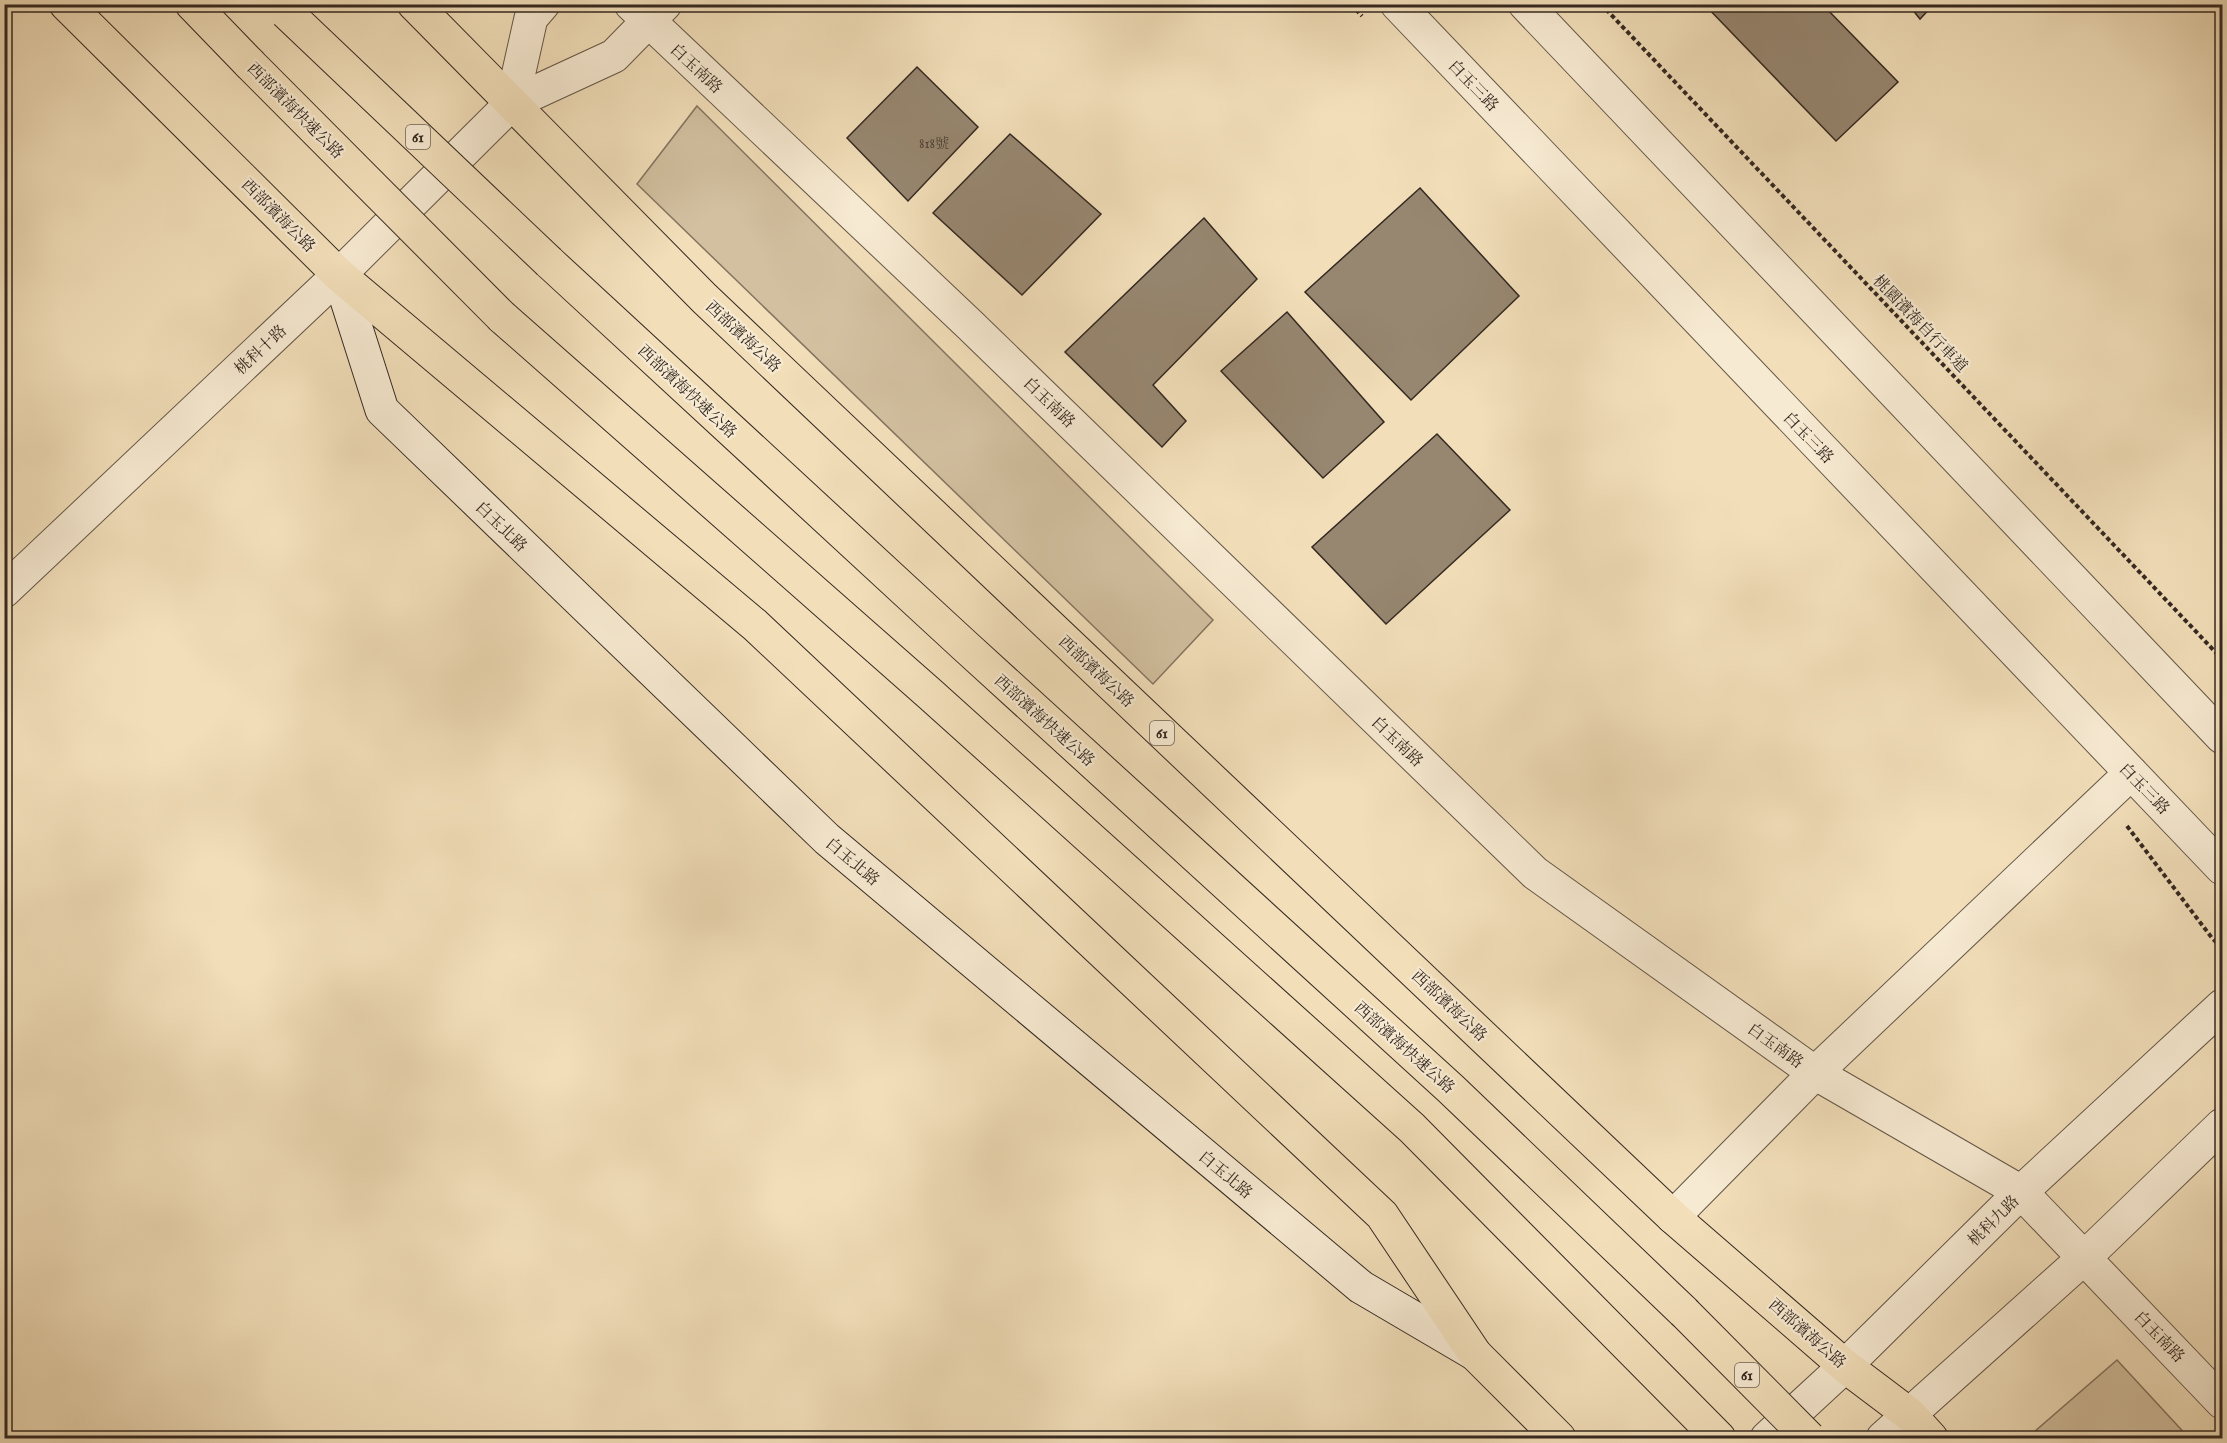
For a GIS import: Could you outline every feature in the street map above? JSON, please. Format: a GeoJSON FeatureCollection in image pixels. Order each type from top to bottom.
{"type":"FeatureCollection","features":[{"type":"Feature","properties":{"kind":"main road","name":"西部濱海公路"},"geometry":{"type":"LineString","coordinates":[[66,4],[339,274],[755,625],[1382,1215],[1475,1354],[1559,1438]]}},
{"type":"Feature","properties":{"kind":"main road","name":"西部濱海快速公路"},"geometry":{"type":"LineString","coordinates":[[192,4],[502,317],[930,694],[1412,1128],[1719,1438]]}},
{"type":"Feature","properties":{"kind":"main road","name":"西部濱海公路"},"geometry":{"type":"LineString","coordinates":[[414,4],[712,306],[1673,1217],[1845,1366],[1920,1426]]}},
{"type":"Feature","properties":{"kind":"main road","name":"西部濱海快速公路"},"geometry":{"type":"LineString","coordinates":[[282,8],[549,262],[955,638],[1451,1089],[1684,1312],[1809,1438]]}},
{"type":"Feature","properties":{"kind":"street"},"geometry":{"type":"LineString","coordinates":[[512,103],[531,18],[543,4]]}},
{"type":"Feature","properties":{"kind":"street","name":"白玉三路"},"geometry":{"type":"LineString","coordinates":[[1397,4],[2223,868]]}},
{"type":"Feature","properties":{"kind":"street"},"geometry":{"type":"LineString","coordinates":[[1525,4],[2223,737]]}},
{"type":"Feature","properties":{"kind":"street","name":"桃科十路"},"geometry":{"type":"LineString","coordinates":[[4,591],[339,274],[512,103],[614,56],[648,10]]}},
{"type":"Feature","properties":{"kind":"street","name":"白玉南路"},"geometry":{"type":"LineString","coordinates":[[648,10],[1534,873],[1815,1073],[2021,1192],[2223,1402]]}},
{"type":"Feature","properties":{"kind":"street","name":"白玉北路"},"geometry":{"type":"LineString","coordinates":[[339,274],[382,410],[827,839],[1361,1287],[1475,1354]]}},
{"type":"Feature","properties":{"kind":"street"},"geometry":{"type":"LineString","coordinates":[[1673,1217],[1815,1073],[2131,773]]}},
{"type":"Feature","properties":{"kind":"street","name":"桃科九路"},"geometry":{"type":"LineString","coordinates":[[1767,1438],[1845,1366],[2021,1192],[2223,1006]]}},
{"type":"Feature","properties":{"kind":"street"},"geometry":{"type":"LineString","coordinates":[[1883,1438],[1920,1426],[2085,1257],[2223,1125]]}},
{"type":"Feature","properties":{"kind":"path","name":"桃園濱海自行車道"},"geometry":{"type":"LineString","coordinates":[[1601,4],[2223,659]]}},
{"type":"Feature","properties":{"kind":"shaded area"},"geometry":{"type":"Polygon","coordinates":[[[697,106],[1213,620],[1153,684],[637,184],[697,106]]]}},
{"type":"Feature","properties":{"kind":"shaded area"},"geometry":{"type":"Polygon","coordinates":[[[2117,1360],[2189,1438],[2027,1438],[2117,1360]]]}},
{"type":"Feature","properties":{"kind":"building"},"geometry":{"type":"Polygon","coordinates":[[[1704,4],[1822,4],[1898,82],[1836,141],[1704,4]]]}},
{"type":"Feature","properties":{"kind":"building"},"geometry":{"type":"Polygon","coordinates":[[[1908,4],[1934,4],[1920,19],[1908,4]]]}},
{"type":"Feature","properties":{"kind":"building"},"geometry":{"type":"Polygon","coordinates":[[[917,67],[978,127],[908,201],[847,138],[917,67]]]}},
{"type":"Feature","properties":{"kind":"building"},"geometry":{"type":"Polygon","coordinates":[[[1010,134],[1101,214],[1022,295],[933,213],[1010,134]]]}},
{"type":"Feature","properties":{"kind":"building"},"geometry":{"type":"Polygon","coordinates":[[[1420,188],[1519,296],[1411,400],[1305,292],[1420,188]]]}},
{"type":"Feature","properties":{"kind":"building"},"geometry":{"type":"Polygon","coordinates":[[[1204,218],[1257,279],[1153,385],[1186,421],[1162,447],[1065,352],[1204,218]]]}},
{"type":"Feature","properties":{"kind":"building"},"geometry":{"type":"Polygon","coordinates":[[[1287,312],[1384,422],[1323,478],[1221,371],[1287,312]]]}},
{"type":"Feature","properties":{"kind":"building"},"geometry":{"type":"Polygon","coordinates":[[[1437,434],[1510,510],[1386,624],[1312,547],[1437,434]]]}}]}
